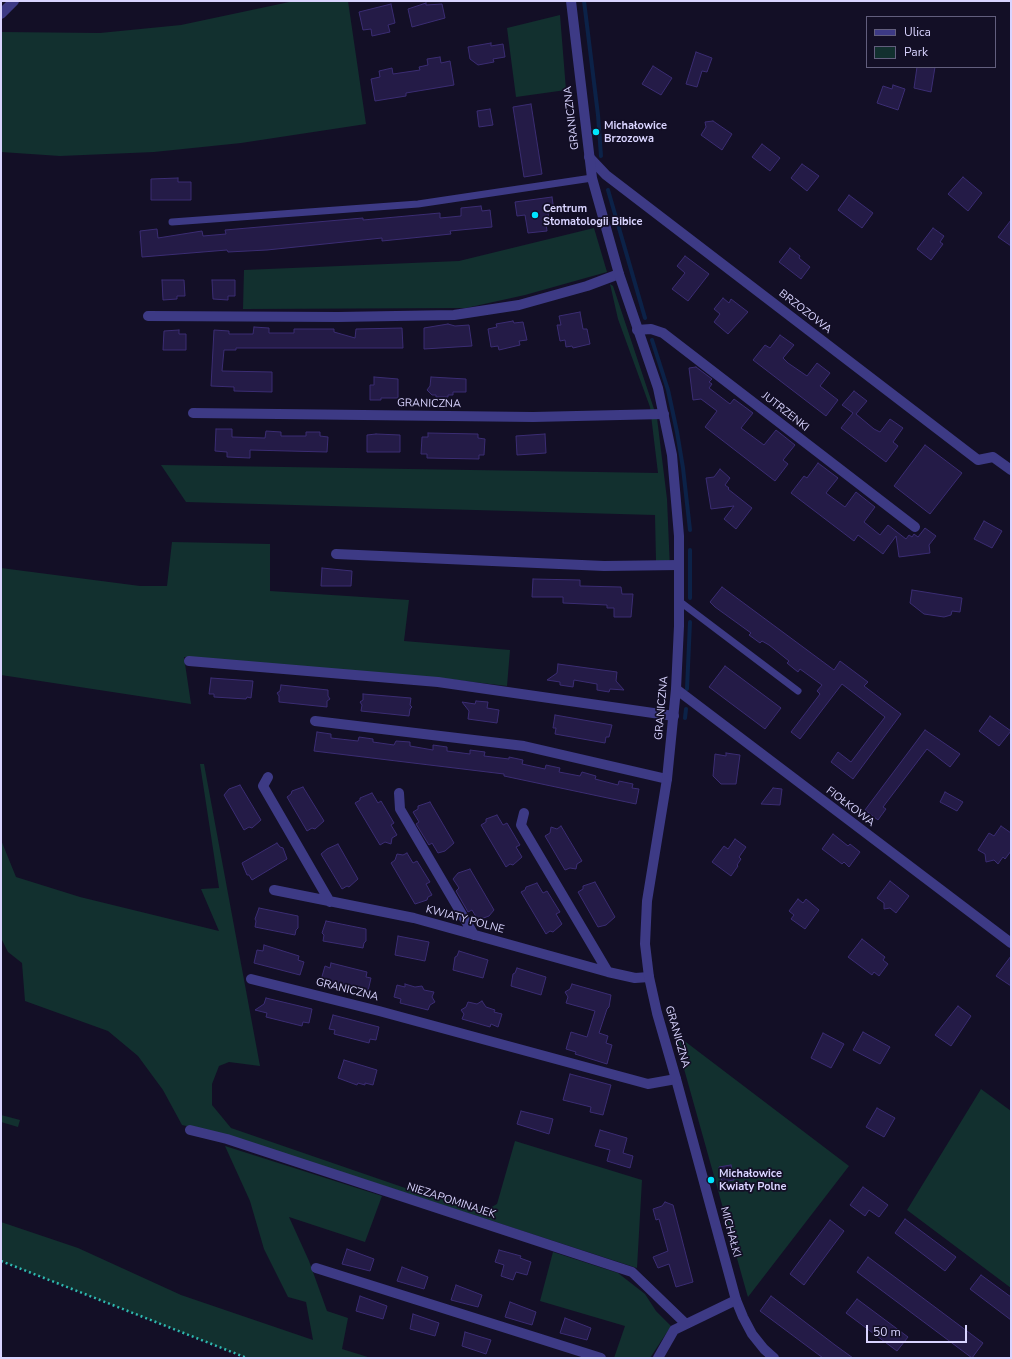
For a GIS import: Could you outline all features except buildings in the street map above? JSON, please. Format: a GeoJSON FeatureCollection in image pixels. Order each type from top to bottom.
{"type":"FeatureCollection","features":[{"type":"Feature","properties":{"kind":"street"},"geometry":{"type":"LineString","coordinates":[[1,14],[14,1]]}},
{"type":"Feature","properties":{"kind":"street","name":"GRANICZNA"},"geometry":{"type":"LineString","coordinates":[[251,979],[379,1011],[648,1084],[676,1079],[657,1013],[649,977],[645,944],[647,901],[667,779],[676,689],[679,601],[679,536],[672,455],[658,388],[619,274],[592,178],[571,1]]}},
{"type":"Feature","properties":{"kind":"street","name":"BRZOZOWA"},"geometry":{"type":"LineString","coordinates":[[589,157],[606,175],[978,460],[993,457],[1011,470]]}},
{"type":"Feature","properties":{"kind":"street"},"geometry":{"type":"LineString","coordinates":[[148,316],[338,317],[454,315],[519,305],[587,286],[619,274]]}},
{"type":"Feature","properties":{"kind":"street","name":"JUTRZENKI"},"geometry":{"type":"LineString","coordinates":[[637,330],[651,329],[663,333],[914,527]]}},
{"type":"Feature","properties":{"kind":"street","name":"GRANICZNA"},"geometry":{"type":"LineString","coordinates":[[193,413],[533,417],[664,414]]}},
{"type":"Feature","properties":{"kind":"street"},"geometry":{"type":"LineString","coordinates":[[336,554],[604,566],[679,565]]}},
{"type":"Feature","properties":{"kind":"street"},"geometry":{"type":"LineString","coordinates":[[189,661],[438,682],[674,716]]}},
{"type":"Feature","properties":{"kind":"street","name":"FIOŁKOWA"},"geometry":{"type":"LineString","coordinates":[[676,689],[1011,943]]}},
{"type":"Feature","properties":{"kind":"street"},"geometry":{"type":"LineString","coordinates":[[315,721],[524,746],[667,779]]}},
{"type":"Feature","properties":{"kind":"street"},"geometry":{"type":"LineString","coordinates":[[268,777],[263,786],[330,902]]}},
{"type":"Feature","properties":{"kind":"street"},"geometry":{"type":"LineString","coordinates":[[399,793],[400,809],[474,935]]}},
{"type":"Feature","properties":{"kind":"street"},"geometry":{"type":"LineString","coordinates":[[524,814],[521,826],[608,972]]}},
{"type":"Feature","properties":{"kind":"street","name":"KWIATY POLNE"},"geometry":{"type":"LineString","coordinates":[[274,890],[414,918],[608,972],[635,978],[649,977]]}},
{"type":"Feature","properties":{"kind":"street","name":"MICHAŁKI"},"geometry":{"type":"LineString","coordinates":[[676,1079],[736,1300],[752,1334],[764,1349],[774,1358]]}},
{"type":"Feature","properties":{"kind":"street","name":"NIEZAPOMINAJEK"},"geometry":{"type":"LineString","coordinates":[[190,1130],[226,1139],[632,1272],[686,1324]]}},
{"type":"Feature","properties":{"kind":"street"},"geometry":{"type":"LineString","coordinates":[[316,1268],[601,1358]]}},
{"type":"Feature","properties":{"kind":"street"},"geometry":{"type":"LineString","coordinates":[[658,1358],[674,1330],[736,1300]]}},
{"type":"Feature","properties":{"kind":"lane"},"geometry":{"type":"LineString","coordinates":[[172,222],[418,204],[592,178]]}},
{"type":"Feature","properties":{"kind":"lane"},"geometry":{"type":"LineString","coordinates":[[679,601],[798,691]]}},
{"type":"Feature","properties":{"kind":"path"},"geometry":{"type":"LineString","coordinates":[[1,1261],[247,1358]]}},
{"type":"Feature","properties":{"kind":"green space"},"geometry":{"type":"Polygon","coordinates":[[[294,1],[348,1],[366,124],[241,143],[154,152],[60,156],[1,152],[1,32],[100,33],[181,25],[294,1]]]}},
{"type":"Feature","properties":{"kind":"green space"},"geometry":{"type":"Polygon","coordinates":[[[560,15],[566,90],[516,97],[507,28],[560,15]]]}},
{"type":"Feature","properties":{"kind":"green space"},"geometry":{"type":"Polygon","coordinates":[[[594,228],[607,272],[525,295],[466,308],[243,309],[244,270],[459,261],[594,228]]]}},
{"type":"Feature","properties":{"kind":"green space"},"geometry":{"type":"Polygon","coordinates":[[[610,284],[613,286],[657,418],[667,499],[670,569],[656,561],[655,515],[186,502],[161,465],[658,473],[650,407],[618,319],[610,284]]]}},
{"type":"Feature","properties":{"kind":"green space"},"geometry":{"type":"Polygon","coordinates":[[[172,542],[270,544],[270,591],[409,600],[404,641],[510,650],[507,686],[439,678],[184,657],[191,704],[1,675],[1,568],[140,586],[167,586],[172,542]]]}},
{"type":"Feature","properties":{"kind":"green space"},"geometry":{"type":"Polygon","coordinates":[[[200,764],[204,764],[260,1066],[229,1062],[219,1066],[212,1084],[212,1105],[231,1128],[411,1190],[488,1209],[497,1204],[515,1141],[642,1180],[637,1268],[230,1136],[182,1125],[163,1090],[138,1056],[108,1031],[25,1001],[22,963],[8,952],[1,938],[1,840],[16,877],[80,897],[219,931],[201,889],[219,888],[200,764]]]}},
{"type":"Feature","properties":{"kind":"green space"},"geometry":{"type":"Polygon","coordinates":[[[674,1033],[849,1166],[748,1297],[747,1294],[674,1033]]]}},
{"type":"Feature","properties":{"kind":"green space"},"geometry":{"type":"Polygon","coordinates":[[[981,1089],[1011,1111],[1011,1288],[907,1210],[981,1089]]]}},
{"type":"Feature","properties":{"kind":"green space"},"geometry":{"type":"Polygon","coordinates":[[[1,1115],[20,1120],[18,1127],[1,1122],[1,1115]]]}},
{"type":"Feature","properties":{"kind":"green space"},"geometry":{"type":"Polygon","coordinates":[[[225,1146],[382,1196],[365,1242],[289,1217],[309,1261],[327,1311],[348,1318],[342,1349],[371,1358],[247,1358],[1,1261],[1,1222],[78,1248],[181,1295],[313,1340],[306,1302],[288,1297],[264,1249],[250,1201],[225,1146]]]}},
{"type":"Feature","properties":{"kind":"green space"},"geometry":{"type":"Polygon","coordinates":[[[553,1252],[618,1273],[645,1294],[656,1311],[671,1326],[650,1358],[614,1358],[625,1326],[540,1301],[553,1252]]]}},
{"type":"Feature","properties":{"kind":"waterway"},"geometry":{"type":"LineString","coordinates":[[584,1],[598,115],[601,156]]}},
{"type":"Feature","properties":{"kind":"waterway"},"geometry":{"type":"LineString","coordinates":[[608,190],[645,318]]}},
{"type":"Feature","properties":{"kind":"waterway"},"geometry":{"type":"LineString","coordinates":[[652,340],[668,390],[677,432],[683,468],[690,530]]}},
{"type":"Feature","properties":{"kind":"waterway"},"geometry":{"type":"LineString","coordinates":[[690,550],[690,598]]}},
{"type":"Feature","properties":{"kind":"waterway"},"geometry":{"type":"LineString","coordinates":[[687,689],[690,622]]}},
{"type":"Feature","properties":{"kind":"waterway"},"geometry":{"type":"LineString","coordinates":[[685,718],[686,709]]}},
{"type":"Feature","properties":{"kind":"place","name":"Michałowice Brzozowa"},"geometry":{"type":"Point","coordinates":[596,132]}},
{"type":"Feature","properties":{"kind":"place","name":"Centrum Stomatologii Bibice"},"geometry":{"type":"Point","coordinates":[535,215]}},
{"type":"Feature","properties":{"kind":"place","name":"Michałowice Kwiaty Polne"},"geometry":{"type":"Point","coordinates":[711,1180]}}]}
